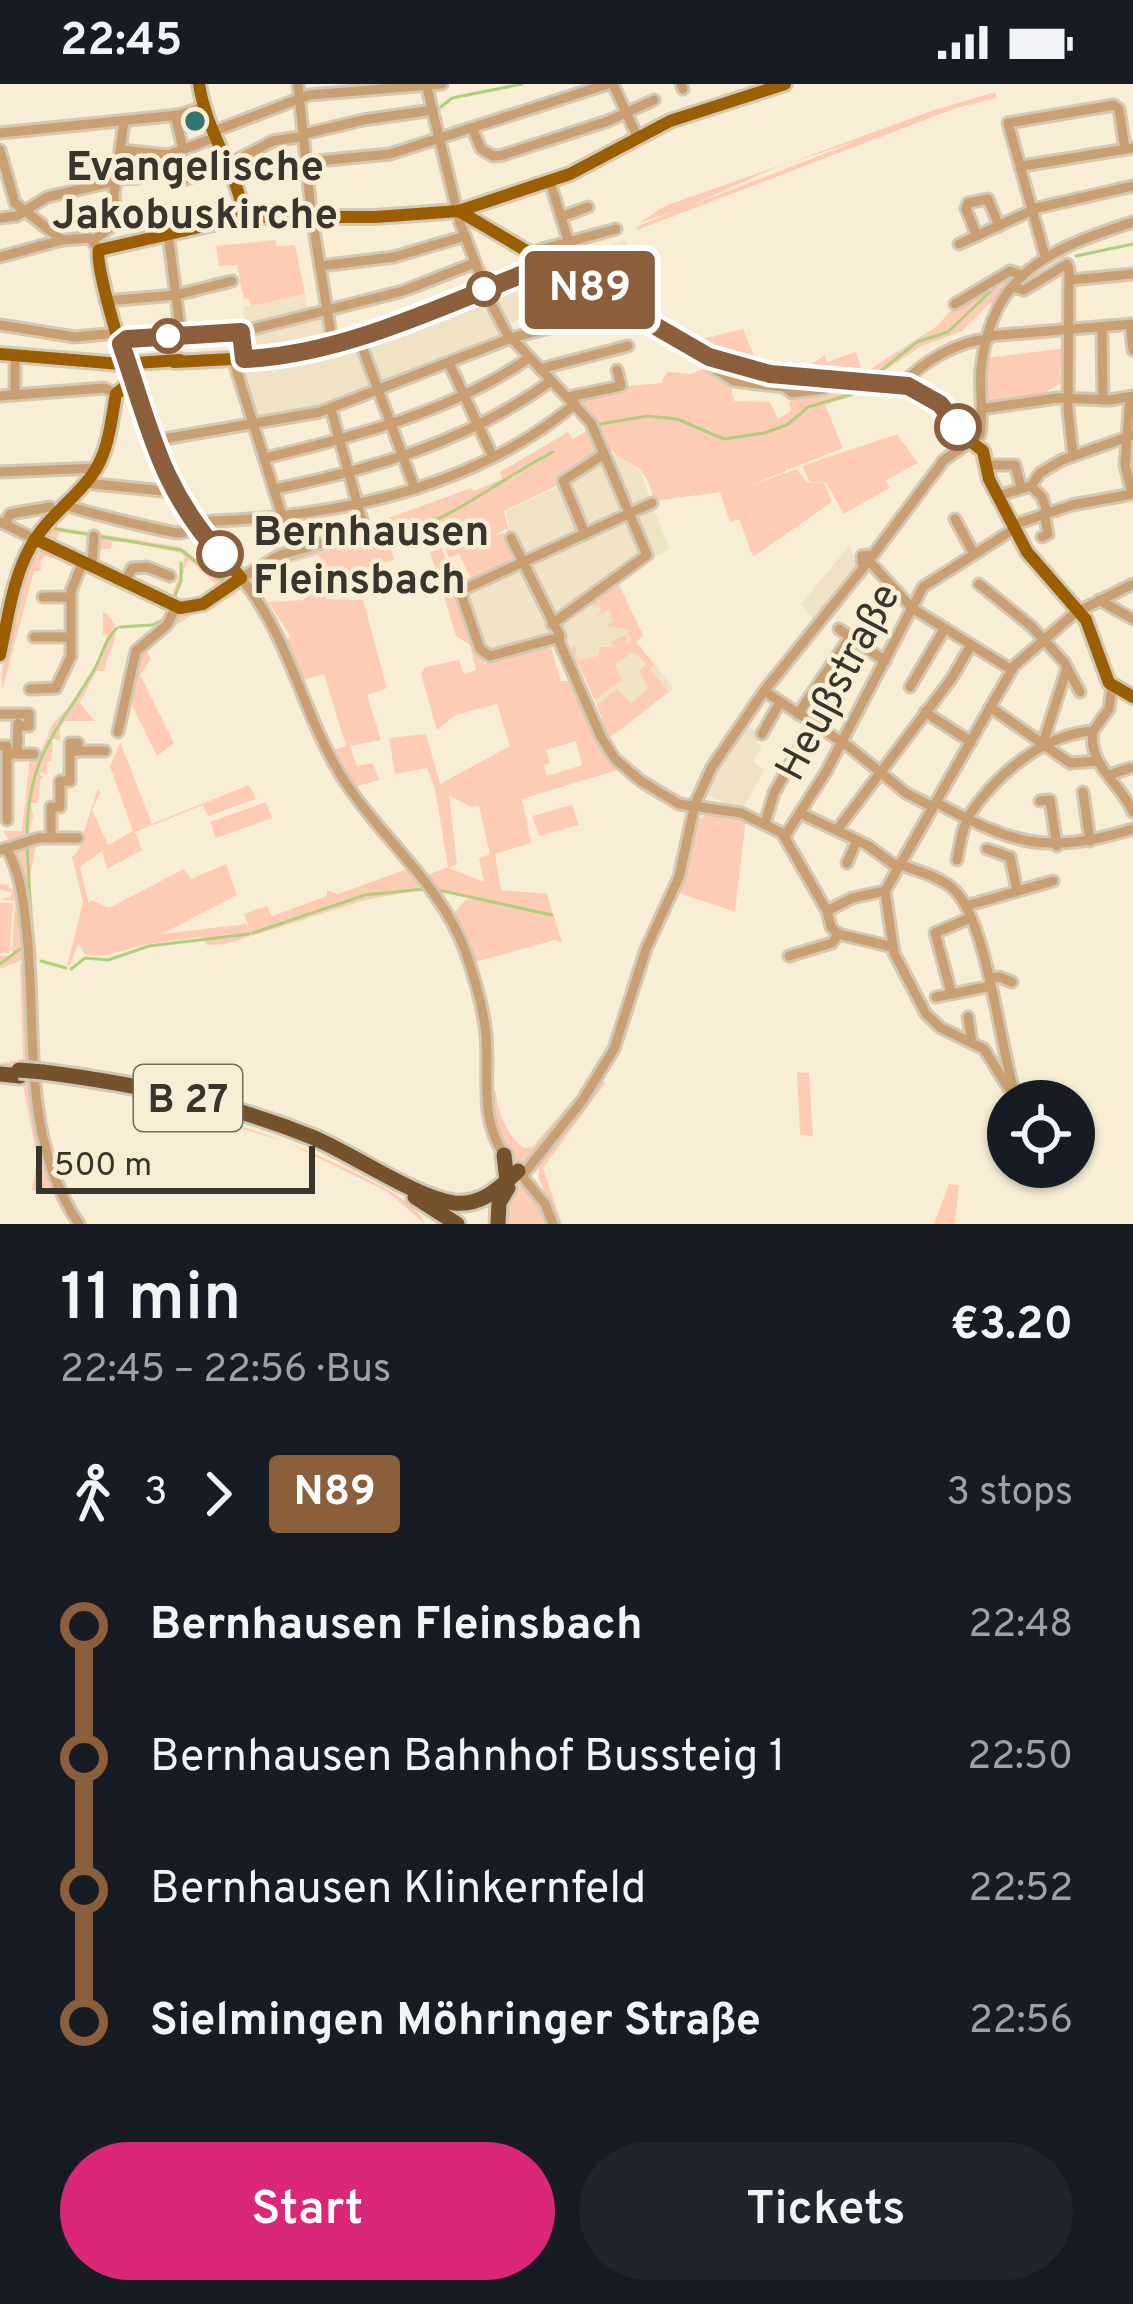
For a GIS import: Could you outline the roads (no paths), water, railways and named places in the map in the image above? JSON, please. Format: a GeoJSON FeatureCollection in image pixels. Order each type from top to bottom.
{"type":"FeatureCollection","features":[{"type":"Feature","properties":{"kind":"highway","name":"B 27"},"geometry":{"type":"LineString","coordinates":[[0,1071],[40,1080],[160,1091],[234,1110],[328,1144],[468,1224]]}},
{"type":"Feature","properties":{"kind":"highway"},"geometry":{"type":"LineString","coordinates":[[504,1155],[522,1176]]}},
{"type":"Feature","properties":{"kind":"highway"},"geometry":{"type":"LineString","coordinates":[[411,1190],[468,1203],[522,1176]]}},
{"type":"Feature","properties":{"kind":"highway"},"geometry":{"type":"LineString","coordinates":[[498,1224],[502,1196],[522,1176]]}},
{"type":"Feature","properties":{"kind":"highway"},"geometry":{"type":"LineString","coordinates":[[411,1190],[430,1224]]}},
{"type":"Feature","properties":{"kind":"highway","name":"B 27"},"geometry":{"type":"LineString","coordinates":[[411,1190],[457,1224]]}},
{"type":"Feature","properties":{"kind":"main road"},"geometry":{"type":"LineString","coordinates":[[200,84],[213,135],[239,187],[244,217]]}},
{"type":"Feature","properties":{"kind":"main road"},"geometry":{"type":"LineString","coordinates":[[34,539],[176,607],[199,606],[242,578],[195,526],[173,492],[133,380],[121,364],[96,246],[244,217],[432,213],[550,182],[685,115],[759,88],[785,84]]}},
{"type":"Feature","properties":{"kind":"main road"},"geometry":{"type":"LineString","coordinates":[[457,204],[534,256],[709,357],[770,374],[903,384],[940,404],[986,461],[997,496],[1033,561],[1080,610],[1112,686],[1133,697]]}},
{"type":"Feature","properties":{"kind":"main road"},"geometry":{"type":"LineString","coordinates":[[8,357],[121,364],[308,352],[548,264]]}},
{"type":"Feature","properties":{"kind":"main road"},"geometry":{"type":"LineString","coordinates":[[0,655],[6,603],[34,539],[57,505],[97,468],[116,394],[133,380]]}},
{"type":"Feature","properties":{"kind":"street"},"geometry":{"type":"LineString","coordinates":[[298,84],[312,217],[332,334]]}},
{"type":"Feature","properties":{"kind":"street"},"geometry":{"type":"LineString","coordinates":[[128,151],[178,151],[301,98],[442,84]]}},
{"type":"Feature","properties":{"kind":"street"},"geometry":{"type":"LineString","coordinates":[[279,167],[390,154],[611,84],[637,136]]}},
{"type":"Feature","properties":{"kind":"street"},"geometry":{"type":"LineString","coordinates":[[426,86],[465,236],[496,317],[591,423],[627,514],[646,559],[555,634],[492,658],[480,650],[460,591],[627,514],[652,503]]}},
{"type":"Feature","properties":{"kind":"street"},"geometry":{"type":"LineString","coordinates":[[472,128],[482,149],[498,156],[627,114],[655,100]]}},
{"type":"Feature","properties":{"kind":"street"},"geometry":{"type":"LineString","coordinates":[[1022,166],[1129,149],[1114,106],[1008,123],[1045,256]]}},
{"type":"Feature","properties":{"kind":"street"},"geometry":{"type":"LineString","coordinates":[[0,133],[175,116],[204,107]]}},
{"type":"Feature","properties":{"kind":"street"},"geometry":{"type":"LineString","coordinates":[[187,179],[228,166],[273,141],[433,110]]}},
{"type":"Feature","properties":{"kind":"street"},"geometry":{"type":"LineString","coordinates":[[175,116],[178,151]]}},
{"type":"Feature","properties":{"kind":"street"},"geometry":{"type":"LineString","coordinates":[[0,257],[62,240],[96,246],[116,223],[117,180],[128,151],[124,121]]}},
{"type":"Feature","properties":{"kind":"street"},"geometry":{"type":"LineString","coordinates":[[0,150],[4,182],[12,199],[62,240]]}},
{"type":"Feature","properties":{"kind":"street"},"geometry":{"type":"LineString","coordinates":[[0,218],[24,212],[50,196],[140,178]]}},
{"type":"Feature","properties":{"kind":"street"},"geometry":{"type":"LineString","coordinates":[[550,182],[569,243]]}},
{"type":"Feature","properties":{"kind":"street"},"geometry":{"type":"LineString","coordinates":[[959,244],[1033,209],[1133,186]]}},
{"type":"Feature","properties":{"kind":"street"},"geometry":{"type":"LineString","coordinates":[[976,236],[966,209],[970,202],[988,199],[999,226]]}},
{"type":"Feature","properties":{"kind":"street"},"geometry":{"type":"LineString","coordinates":[[561,217],[588,207]]}},
{"type":"Feature","properties":{"kind":"street"},"geometry":{"type":"LineString","coordinates":[[553,1224],[522,1176],[608,1061],[625,1022],[648,942],[671,896],[694,808],[712,767],[764,691],[944,460],[982,432],[980,376],[988,338],[1013,287],[1045,256],[1077,239],[1133,222]]}},
{"type":"Feature","properties":{"kind":"street"},"geometry":{"type":"LineString","coordinates":[[534,256],[539,250],[616,229]]}},
{"type":"Feature","properties":{"kind":"street"},"geometry":{"type":"LineString","coordinates":[[168,233],[181,336]]}},
{"type":"Feature","properties":{"kind":"street"},"geometry":{"type":"LineString","coordinates":[[320,266],[394,257],[465,236]]}},
{"type":"Feature","properties":{"kind":"street"},"geometry":{"type":"LineString","coordinates":[[0,325],[75,337],[242,334],[411,289],[475,263]]}},
{"type":"Feature","properties":{"kind":"street"},"geometry":{"type":"LineString","coordinates":[[1013,287],[1024,290],[1067,264],[1073,455]]}},
{"type":"Feature","properties":{"kind":"street"},"geometry":{"type":"LineString","coordinates":[[955,304],[1010,271],[1023,275]]}},
{"type":"Feature","properties":{"kind":"street"},"geometry":{"type":"LineString","coordinates":[[1070,280],[1133,274]]}},
{"type":"Feature","properties":{"kind":"street"},"geometry":{"type":"LineString","coordinates":[[105,302],[176,296],[232,281]]}},
{"type":"Feature","properties":{"kind":"street"},"geometry":{"type":"LineString","coordinates":[[152,441],[331,409],[512,338],[604,314]]}},
{"type":"Feature","properties":{"kind":"street"},"geometry":{"type":"LineString","coordinates":[[903,384],[943,354],[974,340],[1131,324],[1133,350]]}},
{"type":"Feature","properties":{"kind":"street"},"geometry":{"type":"LineString","coordinates":[[1102,327],[1103,400]]}},
{"type":"Feature","properties":{"kind":"street"},"geometry":{"type":"LineString","coordinates":[[358,337],[415,489]]}},
{"type":"Feature","properties":{"kind":"street"},"geometry":{"type":"LineString","coordinates":[[540,369],[628,346]]}},
{"type":"Feature","properties":{"kind":"street"},"geometry":{"type":"LineString","coordinates":[[8,357],[15,395]]}},
{"type":"Feature","properties":{"kind":"street"},"geometry":{"type":"LineString","coordinates":[[265,458],[340,442],[391,424],[463,394],[529,358]]}},
{"type":"Feature","properties":{"kind":"street"},"geometry":{"type":"LineString","coordinates":[[218,359],[255,426],[293,551]]}},
{"type":"Feature","properties":{"kind":"street"},"geometry":{"type":"LineString","coordinates":[[448,363],[493,457]]}},
{"type":"Feature","properties":{"kind":"street"},"geometry":{"type":"LineString","coordinates":[[34,539],[2,523],[10,514],[57,505],[178,532],[210,521],[283,518],[359,506],[493,457],[535,434],[572,401],[621,386],[617,370]]}},
{"type":"Feature","properties":{"kind":"street"},"geometry":{"type":"LineString","coordinates":[[274,489],[403,456],[478,424],[551,380]]}},
{"type":"Feature","properties":{"kind":"street"},"geometry":{"type":"LineString","coordinates":[[0,396],[105,388],[116,394]]}},
{"type":"Feature","properties":{"kind":"street"},"geometry":{"type":"LineString","coordinates":[[981,409],[1068,398],[1131,397],[1125,469],[1133,494]]}},
{"type":"Feature","properties":{"kind":"street"},"geometry":{"type":"LineString","coordinates":[[331,409],[364,532],[293,551],[242,578],[261,604],[343,778],[439,900],[461,941],[485,1030],[489,1125],[504,1155]]}},
{"type":"Feature","properties":{"kind":"street"},"geometry":{"type":"LineString","coordinates":[[997,496],[1026,486],[1073,455],[1129,436]]}},
{"type":"Feature","properties":{"kind":"street"},"geometry":{"type":"LineString","coordinates":[[585,534],[562,481],[604,454]]}},
{"type":"Feature","properties":{"kind":"street"},"geometry":{"type":"LineString","coordinates":[[986,461],[1015,465],[1026,486],[1042,496],[1048,534],[1042,537]]}},
{"type":"Feature","properties":{"kind":"street"},"geometry":{"type":"LineString","coordinates":[[0,472],[97,468]]}},
{"type":"Feature","properties":{"kind":"street"},"geometry":{"type":"LineString","coordinates":[[86,483],[173,492]]}},
{"type":"Feature","properties":{"kind":"street","name":"Heußstraße"},"geometry":{"type":"LineString","coordinates":[[785,836],[842,742],[925,584],[1013,527],[1045,514],[1133,494]]}},
{"type":"Feature","properties":{"kind":"street"},"geometry":{"type":"LineString","coordinates":[[1045,514],[1059,526]]}},
{"type":"Feature","properties":{"kind":"street"},"geometry":{"type":"LineString","coordinates":[[955,519],[974,554]]}},
{"type":"Feature","properties":{"kind":"street"},"geometry":{"type":"LineString","coordinates":[[30,688],[56,688],[71,656],[71,597],[94,536]]}},
{"type":"Feature","properties":{"kind":"street"},"geometry":{"type":"LineString","coordinates":[[511,538],[615,759],[648,786],[694,808],[731,810],[785,836],[838,934],[892,947]]}},
{"type":"Feature","properties":{"kind":"street"},"geometry":{"type":"LineString","coordinates":[[868,558],[912,608],[1012,670]]}},
{"type":"Feature","properties":{"kind":"street"},"geometry":{"type":"LineString","coordinates":[[125,582],[138,566],[170,576]]}},
{"type":"Feature","properties":{"kind":"street"},"geometry":{"type":"LineString","coordinates":[[979,584],[1042,639],[1080,692]]}},
{"type":"Feature","properties":{"kind":"street"},"geometry":{"type":"LineString","coordinates":[[1004,1080],[986,1052],[930,1020],[892,947],[885,891],[1012,670],[1080,610],[1133,584]]}},
{"type":"Feature","properties":{"kind":"street"},"geometry":{"type":"LineString","coordinates":[[846,587],[858,597]]}},
{"type":"Feature","properties":{"kind":"street"},"geometry":{"type":"LineString","coordinates":[[43,597],[71,597]]}},
{"type":"Feature","properties":{"kind":"street"},"geometry":{"type":"LineString","coordinates":[[1100,600],[1133,619]]}},
{"type":"Feature","properties":{"kind":"street"},"geometry":{"type":"LineString","coordinates":[[118,732],[136,651],[167,625],[176,607]]}},
{"type":"Feature","properties":{"kind":"street"},"geometry":{"type":"LineString","coordinates":[[910,687],[945,628]]}},
{"type":"Feature","properties":{"kind":"street"},"geometry":{"type":"LineString","coordinates":[[838,629],[885,661]]}},
{"type":"Feature","properties":{"kind":"street"},"geometry":{"type":"LineString","coordinates":[[34,637],[71,637]]}},
{"type":"Feature","properties":{"kind":"street"},"geometry":{"type":"LineString","coordinates":[[798,714],[850,637]]}},
{"type":"Feature","properties":{"kind":"street"},"geometry":{"type":"LineString","coordinates":[[837,830],[971,645]]}},
{"type":"Feature","properties":{"kind":"street"},"geometry":{"type":"LineString","coordinates":[[1043,744],[1067,668]]}},
{"type":"Feature","properties":{"kind":"street"},"geometry":{"type":"LineString","coordinates":[[1112,686],[1110,706],[1093,731],[1091,747],[1133,812]]}},
{"type":"Feature","properties":{"kind":"street"},"geometry":{"type":"LineString","coordinates":[[764,691],[842,742],[911,796],[1015,838],[1057,846],[1133,830]]}},
{"type":"Feature","properties":{"kind":"street"},"geometry":{"type":"LineString","coordinates":[[762,734],[780,702]]}},
{"type":"Feature","properties":{"kind":"street"},"geometry":{"type":"LineString","coordinates":[[990,707],[1073,764],[1098,761]]}},
{"type":"Feature","properties":{"kind":"street"},"geometry":{"type":"LineString","coordinates":[[925,712],[971,742]]}},
{"type":"Feature","properties":{"kind":"street"},"geometry":{"type":"LineString","coordinates":[[0,714],[18,720],[8,752],[7,820]]}},
{"type":"Feature","properties":{"kind":"street"},"geometry":{"type":"LineString","coordinates":[[765,823],[774,793],[812,723]]}},
{"type":"Feature","properties":{"kind":"street"},"geometry":{"type":"LineString","coordinates":[[957,860],[968,818],[997,783],[1043,744],[1067,734],[1093,731]]}},
{"type":"Feature","properties":{"kind":"street"},"geometry":{"type":"LineString","coordinates":[[51,838],[51,807],[60,807],[60,782],[70,781],[74,751],[105,751]]}},
{"type":"Feature","properties":{"kind":"street"},"geometry":{"type":"LineString","coordinates":[[8,752],[34,754]]}},
{"type":"Feature","properties":{"kind":"street"},"geometry":{"type":"LineString","coordinates":[[1109,776],[1130,768]]}},
{"type":"Feature","properties":{"kind":"street"},"geometry":{"type":"LineString","coordinates":[[1084,792],[1090,841]]}},
{"type":"Feature","properties":{"kind":"street"},"geometry":{"type":"LineString","coordinates":[[1040,801],[1050,800],[1057,846]]}},
{"type":"Feature","properties":{"kind":"street"},"geometry":{"type":"LineString","coordinates":[[802,814],[949,885],[966,906],[990,982],[1011,1080]]}},
{"type":"Feature","properties":{"kind":"street"},"geometry":{"type":"LineString","coordinates":[[77,838],[2,846],[15,880],[28,945],[46,1160],[79,1224]]}},
{"type":"Feature","properties":{"kind":"street"},"geometry":{"type":"LineString","coordinates":[[1015,838],[1010,857],[1017,890]]}},
{"type":"Feature","properties":{"kind":"street"},"geometry":{"type":"LineString","coordinates":[[847,863],[857,840]]}},
{"type":"Feature","properties":{"kind":"street"},"geometry":{"type":"LineString","coordinates":[[987,849],[1010,857]]}},
{"type":"Feature","properties":{"kind":"street"},"geometry":{"type":"LineString","coordinates":[[966,906],[1052,881]]}},
{"type":"Feature","properties":{"kind":"street"},"geometry":{"type":"LineString","coordinates":[[826,911],[848,899],[885,891]]}},
{"type":"Feature","properties":{"kind":"street"},"geometry":{"type":"LineString","coordinates":[[951,992],[932,934],[970,918]]}},
{"type":"Feature","properties":{"kind":"street"},"geometry":{"type":"LineString","coordinates":[[789,956],[832,943],[838,934]]}},
{"type":"Feature","properties":{"kind":"street"},"geometry":{"type":"LineString","coordinates":[[976,937],[990,934]]}},
{"type":"Feature","properties":{"kind":"street"},"geometry":{"type":"LineString","coordinates":[[935,997],[1003,978],[1012,982]]}},
{"type":"Feature","properties":{"kind":"street"},"geometry":{"type":"LineString","coordinates":[[994,1000],[1009,998]]}},
{"type":"Feature","properties":{"kind":"street"},"geometry":{"type":"LineString","coordinates":[[968,1017],[972,1043]]}},
{"type":"Feature","properties":{"kind":"street"},"geometry":{"type":"LineString","coordinates":[[1001,1033],[1016,1030]]}},
{"type":"Feature","properties":{"kind":"street"},"geometry":{"type":"LineString","coordinates":[[1006,1064],[1022,1061]]}},
{"type":"Feature","properties":{"kind":"waterway"},"geometry":{"type":"LineString","coordinates":[[441,107],[452,98],[522,84]]}},
{"type":"Feature","properties":{"kind":"waterway"},"geometry":{"type":"LineString","coordinates":[[1076,256],[1133,244]]}},
{"type":"Feature","properties":{"kind":"waterway"},"geometry":{"type":"LineString","coordinates":[[872,378],[917,342],[948,332],[991,291]]}},
{"type":"Feature","properties":{"kind":"waterway"},"geometry":{"type":"LineString","coordinates":[[600,424],[647,416],[677,419],[724,439],[787,425],[808,407],[862,387]]}},
{"type":"Feature","properties":{"kind":"waterway"},"geometry":{"type":"LineString","coordinates":[[270,566],[425,525],[553,452]]}},
{"type":"Feature","properties":{"kind":"waterway"},"geometry":{"type":"LineString","coordinates":[[50,528],[181,550],[217,578],[227,580]]}},
{"type":"Feature","properties":{"kind":"waterway"},"geometry":{"type":"LineString","coordinates":[[174,598],[181,563]]}},
{"type":"Feature","properties":{"kind":"waterway"},"geometry":{"type":"LineString","coordinates":[[120,627],[152,625],[165,619]]}},
{"type":"Feature","properties":{"kind":"waterway"},"geometry":{"type":"LineString","coordinates":[[27,835],[39,765],[117,628]]}},
{"type":"Feature","properties":{"kind":"waterway"},"geometry":{"type":"LineString","coordinates":[[27,845],[32,937]]}},
{"type":"Feature","properties":{"kind":"waterway"},"geometry":{"type":"LineString","coordinates":[[253,933],[365,895],[424,889]]}},
{"type":"Feature","properties":{"kind":"waterway"},"geometry":{"type":"LineString","coordinates":[[438,890],[552,915]]}},
{"type":"Feature","properties":{"kind":"waterway"},"geometry":{"type":"LineString","coordinates":[[71,969],[85,958],[108,960],[149,946],[249,934]]}},
{"type":"Feature","properties":{"kind":"waterway"},"geometry":{"type":"LineString","coordinates":[[0,964],[20,949]]}},
{"type":"Feature","properties":{"kind":"waterway"},"geometry":{"type":"LineString","coordinates":[[41,961],[66,968]]}},
{"type":"Feature","properties":{"kind":"place","name":"Evangelische Jakobuskirche"},"geometry":{"type":"Point","coordinates":[195,121]}},
{"type":"Feature","properties":{"kind":"place","name":"Bernhausen Fleinsbach"},"geometry":{"type":"Point","coordinates":[220,554]}}]}
